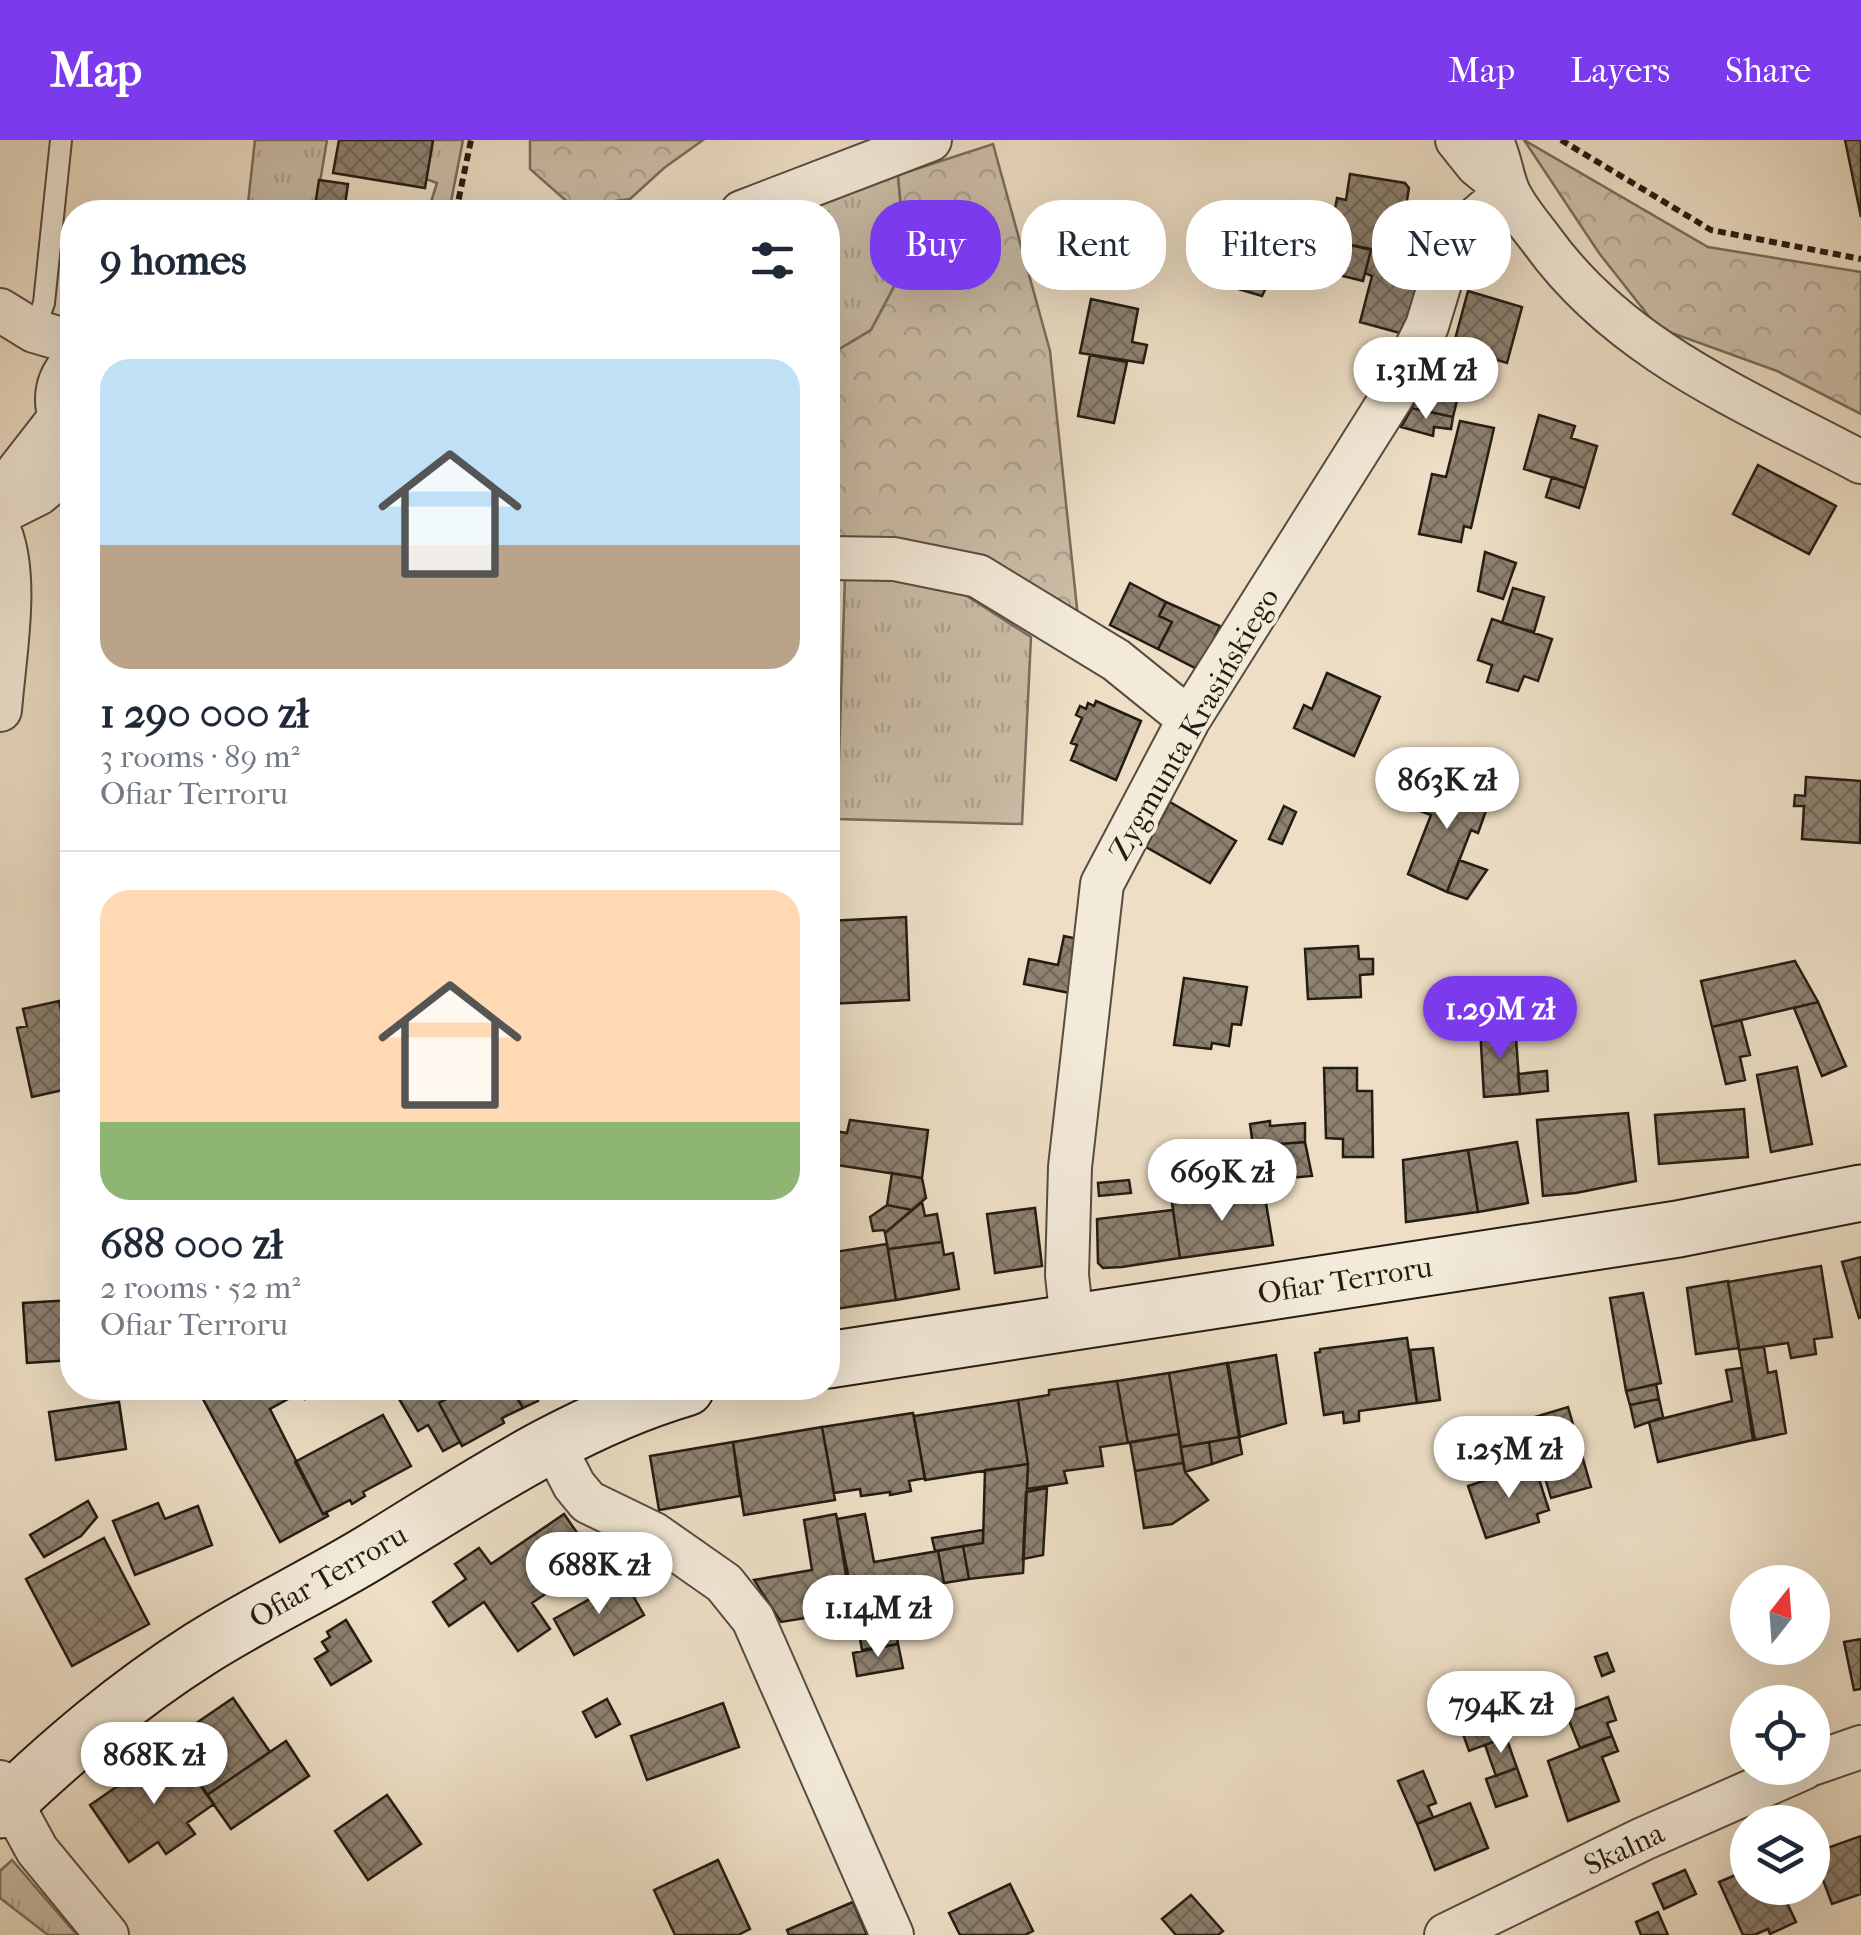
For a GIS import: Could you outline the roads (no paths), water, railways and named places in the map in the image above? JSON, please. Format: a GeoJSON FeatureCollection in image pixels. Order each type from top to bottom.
{"type":"FeatureCollection","features":[{"type":"Feature","properties":{"kind":"street"},"geometry":{"type":"LineString","coordinates":[[773,200],[930,140]]}},
{"type":"Feature","properties":{"kind":"street"},"geometry":{"type":"LineString","coordinates":[[1457,140],[1477,165],[1508,191],[1578,285],[1642,342],[1861,462]]}},
{"type":"Feature","properties":{"kind":"street"},"geometry":{"type":"LineString","coordinates":[[1492,140],[1508,191]]}},
{"type":"Feature","properties":{"kind":"street","name":"Zygmunta Krasińskiego"},"geometry":{"type":"LineString","coordinates":[[1072,1322],[1067,1275],[1070,1167],[1102,884],[1189,719],[1394,394],[1428,326],[1450,247],[1508,191]]}},
{"type":"Feature","properties":{"kind":"street"},"geometry":{"type":"LineString","coordinates":[[0,504],[15,475],[53,369]]}},
{"type":"Feature","properties":{"kind":"street"},"geometry":{"type":"LineString","coordinates":[[0,512],[38,494],[60,476]]}},
{"type":"Feature","properties":{"kind":"street"},"geometry":{"type":"LineString","coordinates":[[0,532],[10,570],[0,710]]}},
{"type":"Feature","properties":{"kind":"street"},"geometry":{"type":"LineString","coordinates":[[840,558],[894,558],[978,576],[1116,660],[1189,719]]}},
{"type":"Feature","properties":{"kind":"street","name":"Ofiar Terroru"},"geometry":{"type":"LineString","coordinates":[[840,1358],[1678,1229],[1861,1193]]}},
{"type":"Feature","properties":{"kind":"street","name":"Ofiar Terroru"},"geometry":{"type":"LineString","coordinates":[[3,1798],[86,1731],[202,1648],[328,1578],[552,1442],[618,1410],[649,1400]]}},
{"type":"Feature","properties":{"kind":"street"},"geometry":{"type":"LineString","coordinates":[[552,1442],[574,1485],[588,1502],[654,1534],[696,1563],[724,1583],[753,1619],[892,1935]]}},
{"type":"Feature","properties":{"kind":"street"},"geometry":{"type":"LineString","coordinates":[[1830,1758],[1861,1747]]}},
{"type":"Feature","properties":{"kind":"street","name":"Skalna"},"geometry":{"type":"LineString","coordinates":[[1446,1935],[1643,1838],[1765,1785]]}},
{"type":"Feature","properties":{"kind":"street"},"geometry":{"type":"LineString","coordinates":[[3,1798],[37,1850],[107,1935]]}},
{"type":"Feature","properties":{"kind":"lane"},"geometry":{"type":"LineString","coordinates":[[53,369],[44,303],[60,140]]}}]}
